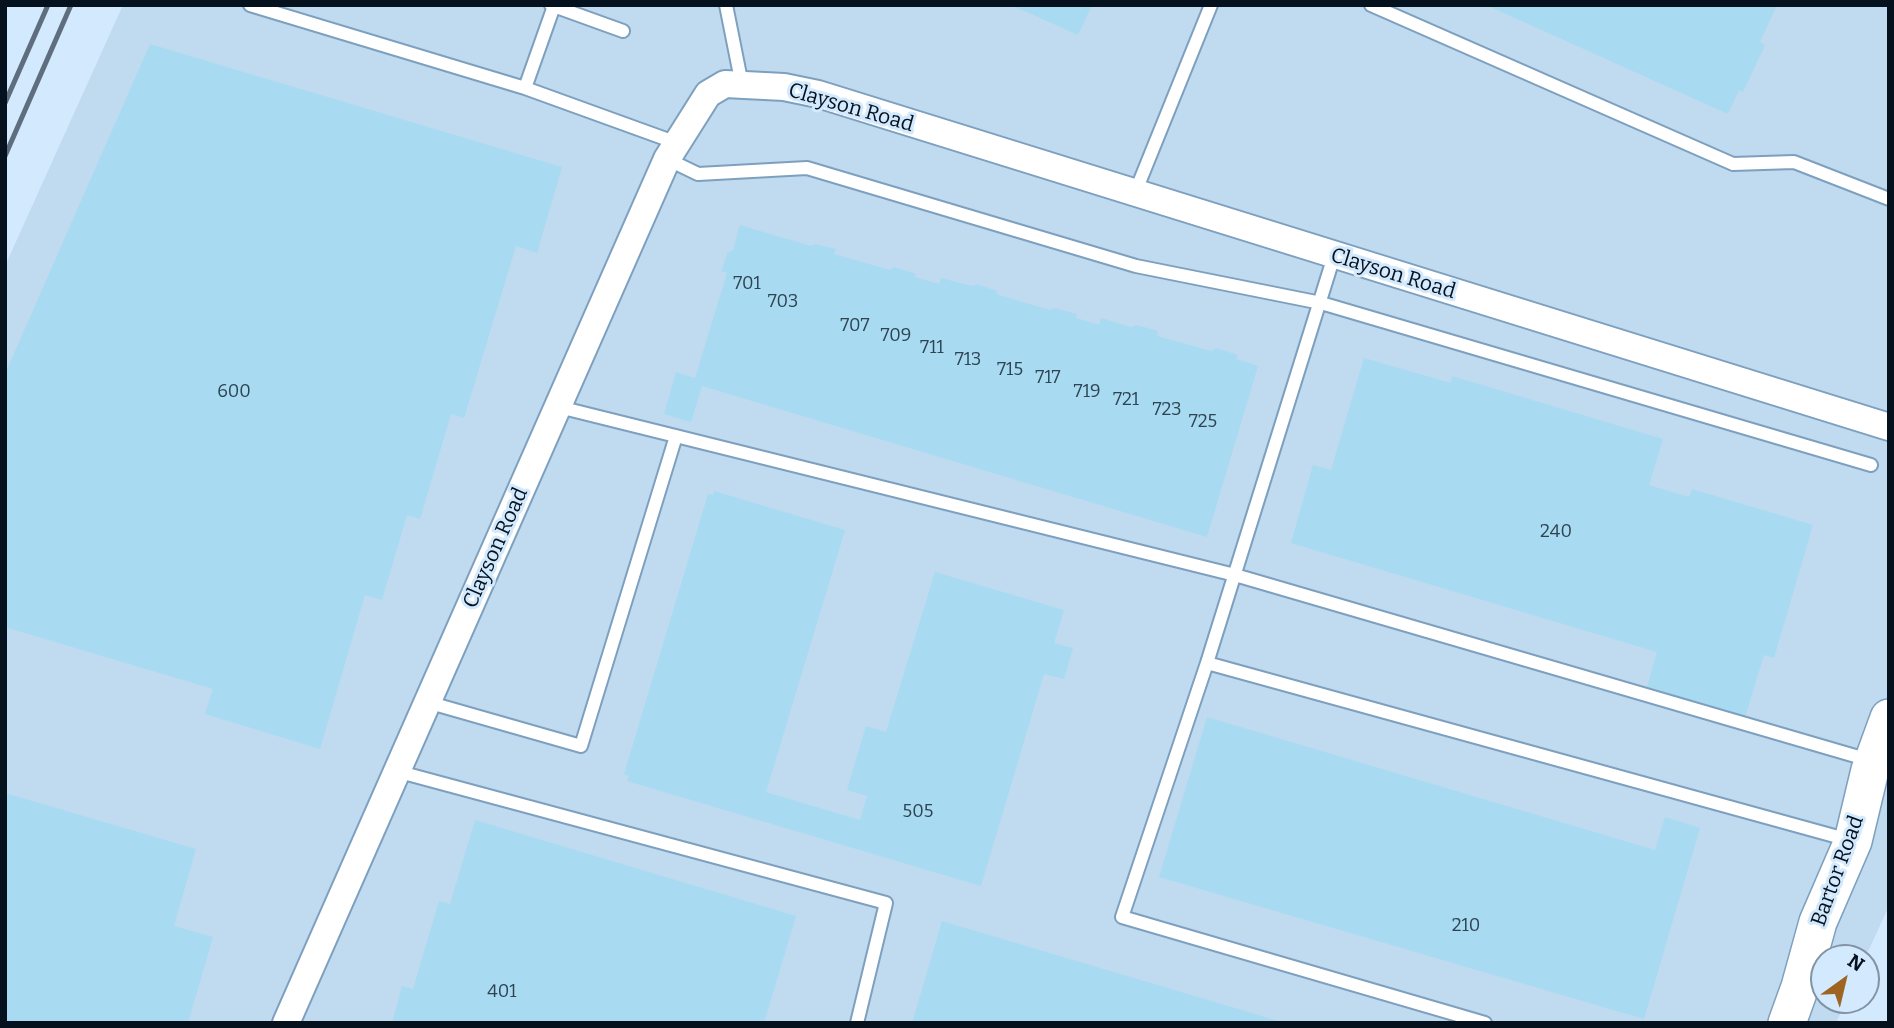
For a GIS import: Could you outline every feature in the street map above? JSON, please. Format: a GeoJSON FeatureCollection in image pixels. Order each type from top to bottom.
{"type":"FeatureCollection","features":[{"type":"Feature","properties":{"kind":"street","name":"Clayson Road"},"geometry":{"type":"LineString","coordinates":[[286,1023],[672,151],[708,94],[725,84],[784,87],[818,94],[1889,427]]}},
{"type":"Feature","properties":{"kind":"street","name":"Bartor Road"},"geometry":{"type":"LineString","coordinates":[[1787,1023],[1818,922],[1853,841],[1872,762],[1889,718]]}},
{"type":"Feature","properties":{"kind":"lane"},"geometry":{"type":"LineString","coordinates":[[250,5],[525,88],[672,151],[698,174],[807,167],[1136,266],[1321,303],[1871,465]]}},
{"type":"Feature","properties":{"kind":"lane"},"geometry":{"type":"LineString","coordinates":[[726,5],[741,85]]}},
{"type":"Feature","properties":{"kind":"lane"},"geometry":{"type":"LineString","coordinates":[[1135,194],[1211,5]]}},
{"type":"Feature","properties":{"kind":"lane"},"geometry":{"type":"LineString","coordinates":[[1371,5],[1734,164],[1794,162],[1889,199]]}},
{"type":"Feature","properties":{"kind":"lane"},"geometry":{"type":"LineString","coordinates":[[525,88],[553,6],[623,31]]}},
{"type":"Feature","properties":{"kind":"lane"},"geometry":{"type":"LineString","coordinates":[[1334,256],[1207,663],[1122,917],[1485,1023]]}},
{"type":"Feature","properties":{"kind":"lane"},"geometry":{"type":"LineString","coordinates":[[559,407],[1235,575],[1872,762]]}},
{"type":"Feature","properties":{"kind":"lane"},"geometry":{"type":"LineString","coordinates":[[427,702],[581,746],[676,436]]}},
{"type":"Feature","properties":{"kind":"lane"},"geometry":{"type":"LineString","coordinates":[[1207,663],[1853,841]]}},
{"type":"Feature","properties":{"kind":"lane"},"geometry":{"type":"LineString","coordinates":[[396,771],[886,903],[857,1023]]}},
{"type":"Feature","properties":{"kind":"shaded area"},"geometry":{"type":"Polygon","coordinates":[[[123,5],[1889,5],[1889,906],[1871,944],[1810,944],[1810,1014],[1840,1014],[1836,1023],[5,1023],[5,266],[123,5]]]}},
{"type":"Feature","properties":{"kind":"building"},"geometry":{"type":"Polygon","coordinates":[[[1011,5],[1092,5],[1078,35],[1011,5]]]}},
{"type":"Feature","properties":{"kind":"building"},"geometry":{"type":"Polygon","coordinates":[[[1486,5],[1777,5],[1760,42],[1765,45],[1743,92],[1739,90],[1728,114],[1486,5]]]}},
{"type":"Feature","properties":{"kind":"building"},"geometry":{"type":"Polygon","coordinates":[[[150,44],[562,167],[537,253],[516,246],[464,418],[451,414],[420,519],[407,515],[382,600],[365,595],[320,749],[205,714],[213,689],[5,627],[5,374],[150,44]]]}},
{"type":"Feature","properties":{"kind":"building"},"geometry":{"type":"Polygon","coordinates":[[[740,225],[811,246],[815,244],[836,249],[834,254],[890,270],[894,267],[939,284],[941,278],[972,286],[977,284],[997,291],[996,294],[1050,310],[1055,308],[1077,314],[1076,318],[1099,325],[1101,318],[1131,327],[1137,325],[1158,331],[1157,336],[1211,351],[1216,348],[1238,355],[1236,359],[1258,366],[1207,537],[702,386],[691,422],[664,414],[676,372],[695,378],[727,273],[721,271],[728,252],[733,250],[740,225]]]}},
{"type":"Feature","properties":{"kind":"building"},"geometry":{"type":"Polygon","coordinates":[[[1364,358],[1451,383],[1452,376],[1663,439],[1649,485],[1689,497],[1692,489],[1813,525],[1774,658],[1764,655],[1745,717],[1647,687],[1657,652],[1291,543],[1313,465],[1331,470],[1364,358]]]}},
{"type":"Feature","properties":{"kind":"building"},"geometry":{"type":"Polygon","coordinates":[[[714,491],[845,530],[766,792],[860,820],[867,796],[847,790],[866,726],[886,732],[935,572],[1064,610],[1054,643],[1073,648],[1064,679],[1044,674],[981,886],[627,781],[629,776],[624,774],[708,494],[713,495],[714,491]]]}},
{"type":"Feature","properties":{"kind":"building"},"geometry":{"type":"Polygon","coordinates":[[[1207,717],[1655,850],[1665,817],[1700,828],[1644,1019],[1159,877],[1207,717]]]}},
{"type":"Feature","properties":{"kind":"building"},"geometry":{"type":"Polygon","coordinates":[[[5,793],[196,849],[174,926],[213,937],[188,1023],[5,1023],[5,793]]]}},
{"type":"Feature","properties":{"kind":"building"},"geometry":{"type":"Polygon","coordinates":[[[475,820],[796,916],[764,1023],[392,1023],[402,986],[413,989],[439,901],[450,904],[475,820]]]}},
{"type":"Feature","properties":{"kind":"building"},"geometry":{"type":"Polygon","coordinates":[[[942,921],[1282,1022],[1282,1023],[912,1023],[942,921]]]}},
{"type":"Feature","properties":{"kind":"railway"},"geometry":{"type":"LineString","coordinates":[[5,103],[48,5]]}},
{"type":"Feature","properties":{"kind":"railway"},"geometry":{"type":"LineString","coordinates":[[5,156],[71,5]]}}]}
